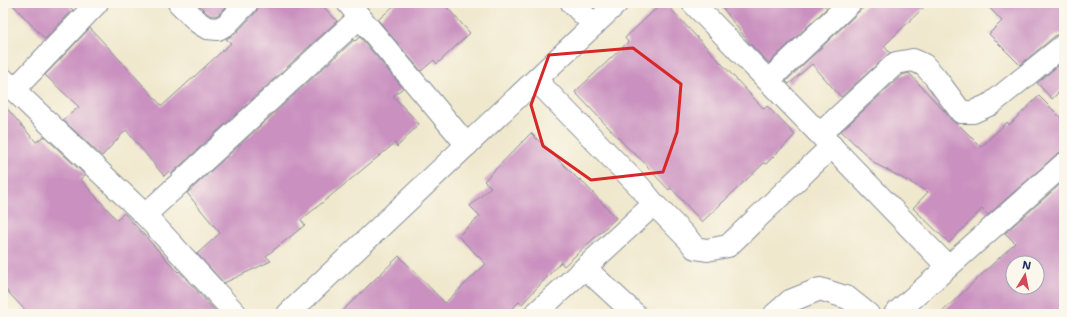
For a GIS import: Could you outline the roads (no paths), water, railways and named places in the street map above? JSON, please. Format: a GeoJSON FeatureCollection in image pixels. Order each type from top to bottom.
{"type":"FeatureCollection","features":[{"type":"Feature","properties":{"kind":"street"},"geometry":{"type":"LineString","coordinates":[[97,3],[8,84],[145,216],[236,314]]}},
{"type":"Feature","properties":{"kind":"street"},"geometry":{"type":"LineString","coordinates":[[179,3],[199,23],[207,28],[218,29],[227,24],[248,3]]}},
{"type":"Feature","properties":{"kind":"street"},"geometry":{"type":"LineString","coordinates":[[572,3],[594,25]]}},
{"type":"Feature","properties":{"kind":"street"},"geometry":{"type":"LineString","coordinates":[[288,314],[617,3]]}},
{"type":"Feature","properties":{"kind":"street"},"geometry":{"type":"LineString","coordinates":[[693,3],[948,267]]}},
{"type":"Feature","properties":{"kind":"street"},"geometry":{"type":"LineString","coordinates":[[769,80],[850,3]]}},
{"type":"Feature","properties":{"kind":"street"},"geometry":{"type":"LineString","coordinates":[[145,216],[354,10],[467,146]]}},
{"type":"Feature","properties":{"kind":"street"},"geometry":{"type":"LineString","coordinates":[[536,80],[642,188],[654,204],[695,248],[707,250],[728,246],[896,63],[913,60],[924,65],[935,77],[961,112],[973,112],[991,104],[1064,44]]}},
{"type":"Feature","properties":{"kind":"street"},"geometry":{"type":"LineString","coordinates":[[895,314],[1064,164]]}},
{"type":"Feature","properties":{"kind":"street"},"geometry":{"type":"LineString","coordinates":[[535,314],[654,204]]}},
{"type":"Feature","properties":{"kind":"street"},"geometry":{"type":"LineString","coordinates":[[585,268],[634,314]]}},
{"type":"Feature","properties":{"kind":"street"},"geometry":{"type":"LineString","coordinates":[[775,314],[790,301],[820,289],[848,298],[868,314]]}}]}
